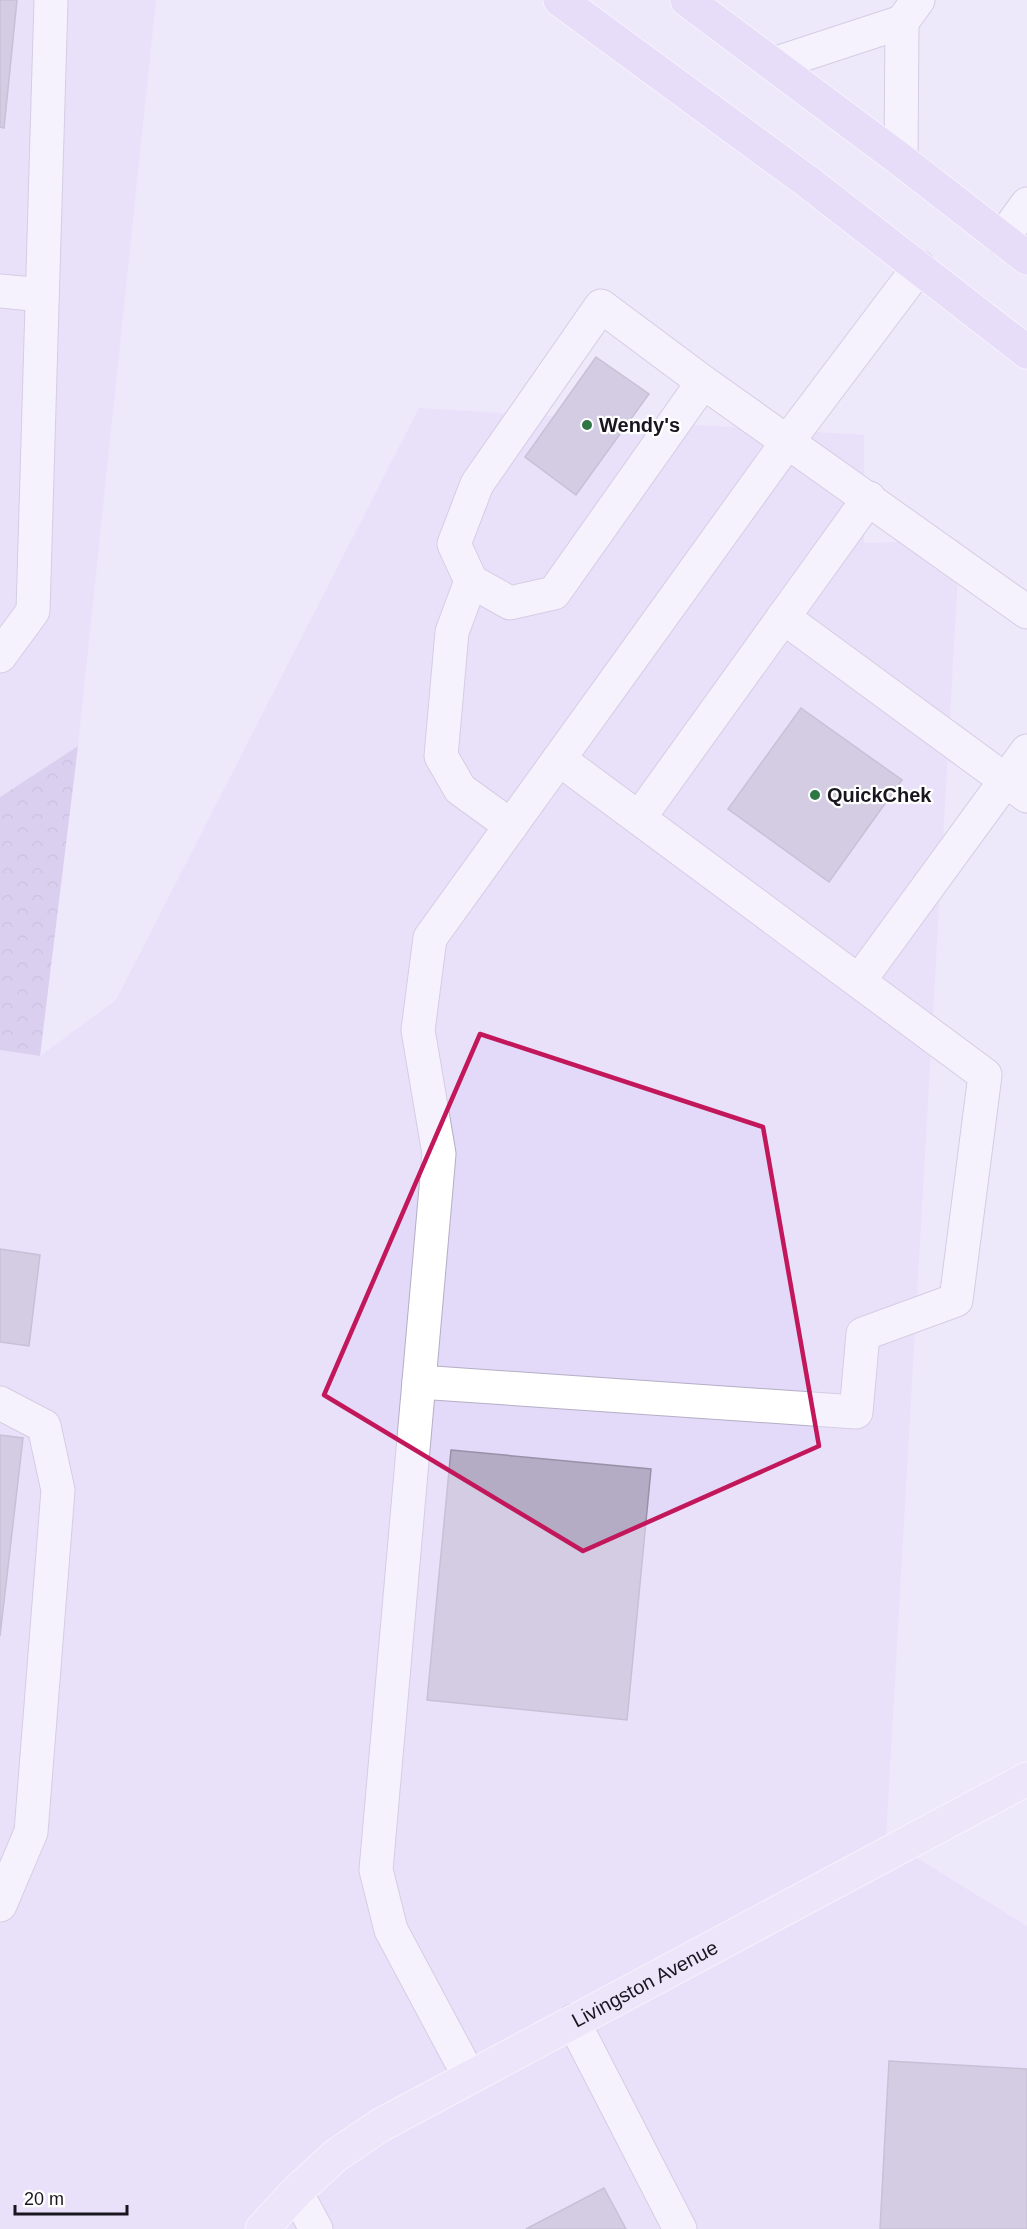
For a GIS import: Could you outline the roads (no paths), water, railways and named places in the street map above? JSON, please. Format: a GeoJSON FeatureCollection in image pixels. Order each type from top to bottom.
{"type":"FeatureCollection","features":[{"type":"Feature","properties":{"kind":"highway"},"geometry":{"type":"LineString","coordinates":[[560,0],[808,182],[1027,352]]}},
{"type":"Feature","properties":{"kind":"highway"},"geometry":{"type":"LineString","coordinates":[[687,0],[1015,248]]}},
{"type":"Feature","properties":{"kind":"main road","name":"Livingston Avenue"},"geometry":{"type":"LineString","coordinates":[[278,2216],[335,2156],[357,2139],[469,2076],[1027,1779]]}},
{"type":"Feature","properties":{"kind":"lane"},"geometry":{"type":"LineString","coordinates":[[0,656],[33,611],[51,0]]}},
{"type":"Feature","properties":{"kind":"lane"},"geometry":{"type":"LineString","coordinates":[[774,64],[910,11],[901,160]]}},
{"type":"Feature","properties":{"kind":"lane"},"geometry":{"type":"LineString","coordinates":[[1015,248],[1027,204]]}},
{"type":"Feature","properties":{"kind":"lane"},"geometry":{"type":"LineString","coordinates":[[469,2076],[391,1930],[376,1870],[439,1154],[418,1030],[430,938],[788,441],[919,267]]}},
{"type":"Feature","properties":{"kind":"lane"},"geometry":{"type":"LineString","coordinates":[[0,291],[42,295]]}},
{"type":"Feature","properties":{"kind":"lane"},"geometry":{"type":"LineString","coordinates":[[703,382],[554,593],[510,603],[471,581],[454,544],[477,484],[601,306],[703,382],[1027,612]]}},
{"type":"Feature","properties":{"kind":"lane"},"geometry":{"type":"LineString","coordinates":[[639,818],[869,498]]}},
{"type":"Feature","properties":{"kind":"lane"},"geometry":{"type":"LineString","coordinates":[[471,581],[452,632],[441,756],[460,789],[511,826]]}},
{"type":"Feature","properties":{"kind":"lane"},"geometry":{"type":"LineString","coordinates":[[783,617],[1016,788]]}},
{"type":"Feature","properties":{"kind":"lane"},"geometry":{"type":"LineString","coordinates":[[859,981],[1016,788],[1027,751]]}},
{"type":"Feature","properties":{"kind":"lane"},"geometry":{"type":"LineString","coordinates":[[419,1382],[856,1412],[863,1334],[956,1300],[985,1076],[559,759]]}},
{"type":"Feature","properties":{"kind":"lane"},"geometry":{"type":"LineString","coordinates":[[0,1403],[44,1426],[58,1490],[31,1833],[0,1905]]}},
{"type":"Feature","properties":{"kind":"lane"},"geometry":{"type":"LineString","coordinates":[[573,2021],[680,2229]]}},
{"type":"Feature","properties":{"kind":"lane"},"geometry":{"type":"LineString","coordinates":[[278,2216],[316,2229]]}},
{"type":"Feature","properties":{"kind":"place","name":"Wendy's"},"geometry":{"type":"Point","coordinates":[587,425]}},
{"type":"Feature","properties":{"kind":"place","name":"QuickChek"},"geometry":{"type":"Point","coordinates":[815,795]}}]}
